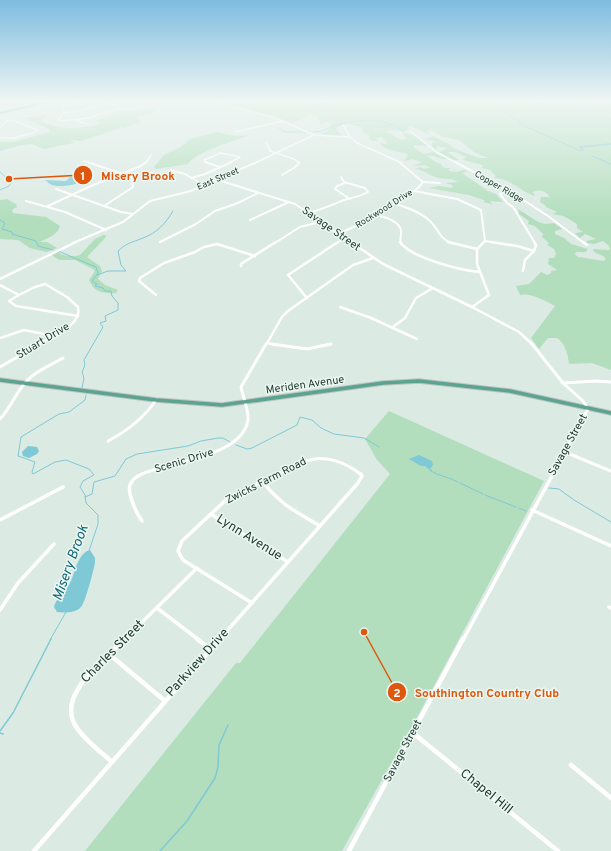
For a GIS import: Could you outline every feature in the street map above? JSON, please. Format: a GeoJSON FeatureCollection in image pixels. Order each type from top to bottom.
{"type":"FeatureCollection","features":[{"type":"Feature","properties":{"kind":"main road","name":"Meriden Avenue"},"geometry":{"type":"LineString","coordinates":[[0,380],[156,400],[222,405],[382,383],[419,381],[510,392],[611,413]]}},
{"type":"Feature","properties":{"kind":"street","name":"East Street"},"geometry":{"type":"LineString","coordinates":[[0,279],[27,267],[52,252],[123,222],[150,202],[218,180],[304,140]]}},
{"type":"Feature","properties":{"kind":"street","name":"Rockwood Drive"},"geometry":{"type":"LineString","coordinates":[[338,234],[350,230],[376,215],[413,191],[423,182],[402,163],[364,147],[354,140]]}},
{"type":"Feature","properties":{"kind":"street","name":"Copper Ridge"},"geometry":{"type":"LineString","coordinates":[[421,140],[438,153],[508,190],[548,216],[587,245]]}},
{"type":"Feature","properties":{"kind":"street"},"geometry":{"type":"LineString","coordinates":[[266,142],[270,151],[275,154],[294,159],[299,163],[294,168],[282,175]]}},
{"type":"Feature","properties":{"kind":"street"},"geometry":{"type":"LineString","coordinates":[[191,178],[205,174],[238,159],[240,157],[222,153],[204,160],[205,162],[220,167]]}},
{"type":"Feature","properties":{"kind":"street"},"geometry":{"type":"LineString","coordinates":[[48,206],[93,185],[144,164],[151,155]]}},
{"type":"Feature","properties":{"kind":"street"},"geometry":{"type":"LineString","coordinates":[[84,161],[132,177],[133,187],[104,206]]}},
{"type":"Feature","properties":{"kind":"street"},"geometry":{"type":"LineString","coordinates":[[170,170],[182,173],[204,185]]}},
{"type":"Feature","properties":{"kind":"street"},"geometry":{"type":"LineString","coordinates":[[308,213],[330,207],[343,200],[360,197],[367,193],[368,191],[363,187],[345,183],[341,180],[341,178]]}},
{"type":"Feature","properties":{"kind":"street","name":"Savage Street"},"geometry":{"type":"LineString","coordinates":[[218,180],[289,202],[308,213],[373,258],[503,323],[531,342],[563,383],[583,401],[588,409],[532,510],[349,851]]}},
{"type":"Feature","properties":{"kind":"street"},"geometry":{"type":"LineString","coordinates":[[423,182],[440,183]]}},
{"type":"Feature","properties":{"kind":"street"},"geometry":{"type":"LineString","coordinates":[[345,183],[337,186],[335,189],[350,199]]}},
{"type":"Feature","properties":{"kind":"street"},"geometry":{"type":"LineString","coordinates":[[56,189],[104,206],[133,214]]}},
{"type":"Feature","properties":{"kind":"street"},"geometry":{"type":"LineString","coordinates":[[508,190],[500,194],[507,203],[513,207],[535,242],[536,248],[525,260],[523,271]]}},
{"type":"Feature","properties":{"kind":"street"},"geometry":{"type":"LineString","coordinates":[[413,191],[464,202],[481,210],[485,241]]}},
{"type":"Feature","properties":{"kind":"street"},"geometry":{"type":"LineString","coordinates":[[160,242],[196,224],[215,211],[238,203],[258,193]]}},
{"type":"Feature","properties":{"kind":"street"},"geometry":{"type":"LineString","coordinates":[[26,201],[65,212],[106,230]]}},
{"type":"Feature","properties":{"kind":"street"},"geometry":{"type":"LineString","coordinates":[[250,220],[289,202]]}},
{"type":"Feature","properties":{"kind":"street"},"geometry":{"type":"LineString","coordinates":[[394,203],[417,212],[427,218],[434,225],[440,236],[447,241],[477,249]]}},
{"type":"Feature","properties":{"kind":"street"},"geometry":{"type":"LineString","coordinates":[[376,215],[387,218],[399,226],[401,231],[398,239],[406,248],[444,266],[479,272]]}},
{"type":"Feature","properties":{"kind":"street"},"geometry":{"type":"LineString","coordinates":[[241,266],[241,264],[300,227],[320,222]]}},
{"type":"Feature","properties":{"kind":"street"},"geometry":{"type":"LineString","coordinates":[[307,298],[288,275],[344,238]]}},
{"type":"Feature","properties":{"kind":"street"},"geometry":{"type":"LineString","coordinates":[[485,241],[518,246],[534,251]]}},
{"type":"Feature","properties":{"kind":"street"},"geometry":{"type":"LineString","coordinates":[[472,307],[489,295],[488,289],[479,272],[477,264],[477,249],[485,241]]}},
{"type":"Feature","properties":{"kind":"street"},"geometry":{"type":"LineString","coordinates":[[156,295],[141,284],[139,281],[140,278],[170,260],[195,252],[204,247],[217,244],[255,256]]}},
{"type":"Feature","properties":{"kind":"street","name":"Scenic Drive"},"geometry":{"type":"LineString","coordinates":[[142,521],[137,515],[130,489],[133,481],[141,474],[217,451],[234,443],[242,435],[246,428],[248,419],[241,388],[243,381],[282,317],[353,265],[373,258]]}},
{"type":"Feature","properties":{"kind":"street","name":"Stuart Drive"},"geometry":{"type":"LineString","coordinates":[[0,367],[71,326],[78,316],[78,305],[47,285],[39,286],[19,295]]}},
{"type":"Feature","properties":{"kind":"street"},"geometry":{"type":"LineString","coordinates":[[0,286],[19,295]]}},
{"type":"Feature","properties":{"kind":"street"},"geometry":{"type":"LineString","coordinates":[[393,327],[406,318],[416,298],[434,288]]}},
{"type":"Feature","properties":{"kind":"street"},"geometry":{"type":"LineString","coordinates":[[19,295],[9,301],[22,307],[78,316]]}},
{"type":"Feature","properties":{"kind":"street"},"geometry":{"type":"LineString","coordinates":[[340,307],[393,327],[417,339]]}},
{"type":"Feature","properties":{"kind":"street"},"geometry":{"type":"LineString","coordinates":[[0,338],[24,330],[54,336]]}},
{"type":"Feature","properties":{"kind":"street"},"geometry":{"type":"LineString","coordinates":[[267,343],[310,349],[323,348],[331,344]]}},
{"type":"Feature","properties":{"kind":"street"},"geometry":{"type":"LineString","coordinates":[[0,419],[7,412],[13,399],[33,374],[63,358]]}},
{"type":"Feature","properties":{"kind":"street"},"geometry":{"type":"LineString","coordinates":[[563,383],[596,380],[611,382]]}},
{"type":"Feature","properties":{"kind":"street"},"geometry":{"type":"LineString","coordinates":[[108,441],[116,437],[145,415],[156,400]]}},
{"type":"Feature","properties":{"kind":"street"},"geometry":{"type":"LineString","coordinates":[[565,452],[611,471]]}},
{"type":"Feature","properties":{"kind":"street","name":"Zwicks Farm Road"},"geometry":{"type":"LineString","coordinates":[[252,603],[180,557],[179,548],[184,539],[228,498],[306,460],[323,457],[357,471],[362,476]]}},
{"type":"Feature","properties":{"kind":"street","name":"Parkview Drive"},"geometry":{"type":"LineString","coordinates":[[34,851],[358,483],[362,476]]}},
{"type":"Feature","properties":{"kind":"street"},"geometry":{"type":"LineString","coordinates":[[262,481],[284,505],[320,526]]}},
{"type":"Feature","properties":{"kind":"street"},"geometry":{"type":"LineString","coordinates":[[0,520],[63,487]]}},
{"type":"Feature","properties":{"kind":"street"},"geometry":{"type":"LineString","coordinates":[[532,510],[611,546]]}},
{"type":"Feature","properties":{"kind":"street","name":"Lynn Avenue"},"geometry":{"type":"LineString","coordinates":[[211,514],[288,562]]}},
{"type":"Feature","properties":{"kind":"street"},"geometry":{"type":"LineString","coordinates":[[0,610],[14,587],[39,563],[54,544]]}},
{"type":"Feature","properties":{"kind":"street","name":"Charles Street"},"geometry":{"type":"LineString","coordinates":[[112,762],[76,727],[70,713],[72,699],[77,689],[196,568]]}},
{"type":"Feature","properties":{"kind":"street"},"geometry":{"type":"LineString","coordinates":[[157,608],[211,650]]}},
{"type":"Feature","properties":{"kind":"street"},"geometry":{"type":"LineString","coordinates":[[110,655],[165,701]]}},
{"type":"Feature","properties":{"kind":"street","name":"Chapel Hill"},"geometry":{"type":"LineString","coordinates":[[413,733],[558,851]]}},
{"type":"Feature","properties":{"kind":"street"},"geometry":{"type":"LineString","coordinates":[[571,765],[611,798]]}},
{"type":"Feature","properties":{"kind":"green space"},"geometry":{"type":"Polygon","coordinates":[[[21,140],[85,140],[81,141],[71,140],[70,141],[75,143],[45,149],[27,144],[0,151],[0,142],[13,142],[21,140]]]}},
{"type":"Feature","properties":{"kind":"green space"},"geometry":{"type":"Polygon","coordinates":[[[189,140],[235,140],[199,155],[188,164],[156,169],[154,167],[164,155],[181,147],[189,140]]]}},
{"type":"Feature","properties":{"kind":"green space"},"geometry":{"type":"Polygon","coordinates":[[[384,140],[420,140],[428,146],[413,145],[416,149],[424,154],[433,152],[447,159],[427,156],[437,163],[442,164],[441,165],[444,168],[451,168],[448,170],[456,172],[463,170],[468,171],[462,173],[488,191],[496,194],[503,202],[490,201],[492,204],[483,202],[485,201],[484,200],[469,195],[429,188],[439,186],[453,188],[452,185],[445,183],[458,182],[435,177],[421,170],[415,169],[420,167],[424,169],[430,168],[425,165],[413,166],[422,162],[413,159],[404,161],[408,156],[406,153],[392,150],[379,143],[388,144],[384,140]]]}},
{"type":"Feature","properties":{"kind":"green space"},"geometry":{"type":"Polygon","coordinates":[[[427,140],[440,140],[451,145],[453,148],[479,158],[488,158],[474,152],[458,140],[611,140],[611,370],[592,363],[569,364],[566,349],[560,340],[557,338],[548,338],[539,349],[531,338],[555,306],[533,296],[524,294],[520,295],[516,286],[529,284],[541,272],[547,275],[551,273],[551,271],[557,270],[548,264],[549,258],[554,258],[556,254],[554,249],[547,245],[549,243],[542,237],[543,234],[535,226],[528,224],[529,221],[519,214],[518,209],[538,222],[545,224],[554,223],[562,229],[555,231],[555,234],[564,238],[571,244],[588,249],[586,252],[576,252],[575,254],[578,257],[604,261],[606,259],[594,252],[593,249],[610,250],[609,246],[603,241],[594,244],[587,243],[586,241],[596,239],[585,234],[580,238],[575,233],[583,232],[577,228],[577,224],[563,216],[552,214],[557,212],[546,207],[540,202],[541,197],[550,197],[547,193],[538,191],[533,192],[535,196],[530,194],[505,180],[494,178],[496,176],[490,170],[482,168],[483,165],[463,160],[466,157],[455,152],[447,152],[459,160],[454,160],[439,152],[447,148],[437,146],[437,149],[435,149],[432,146],[432,143],[437,142],[427,140]]]}},
{"type":"Feature","properties":{"kind":"green space"},"geometry":{"type":"Polygon","coordinates":[[[7,199],[16,204],[17,207],[12,210],[13,213],[46,217],[60,226],[54,235],[40,242],[47,242],[57,248],[46,252],[30,248],[18,240],[0,239],[0,200],[7,199]]]}},
{"type":"Feature","properties":{"kind":"green space"},"geometry":{"type":"Polygon","coordinates":[[[106,235],[105,238],[87,257],[100,266],[102,271],[98,279],[105,285],[118,290],[116,293],[107,293],[96,290],[89,280],[95,271],[93,269],[75,260],[59,260],[52,254],[59,250],[60,254],[73,256],[80,255],[95,239],[106,235]]]}},
{"type":"Feature","properties":{"kind":"green space"},"geometry":{"type":"Polygon","coordinates":[[[389,411],[544,481],[421,710],[342,851],[85,851],[236,663],[240,663],[390,474],[377,460],[365,439],[389,411]]]}},
{"type":"Feature","properties":{"kind":"water"},"geometry":{"type":"Polygon","coordinates":[[[77,175],[87,177],[87,180],[79,183],[58,186],[50,184],[45,180],[66,181],[70,177],[77,175]]]}},
{"type":"Feature","properties":{"kind":"water"},"geometry":{"type":"Polygon","coordinates":[[[28,446],[37,447],[39,451],[37,454],[29,458],[23,456],[22,452],[28,446]]]}},
{"type":"Feature","properties":{"kind":"water"},"geometry":{"type":"Polygon","coordinates":[[[419,455],[432,461],[433,465],[430,469],[432,472],[425,466],[421,466],[409,459],[419,455]]]}},
{"type":"Feature","properties":{"kind":"water"},"geometry":{"type":"Polygon","coordinates":[[[90,550],[95,558],[95,562],[83,604],[79,609],[73,611],[57,612],[54,607],[55,603],[69,585],[80,559],[90,550]]]}},
{"type":"Feature","properties":{"kind":"waterway"},"geometry":{"type":"LineString","coordinates":[[556,140],[581,151]]}},
{"type":"Feature","properties":{"kind":"waterway"},"geometry":{"type":"LineString","coordinates":[[583,150],[580,147],[611,144]]}},
{"type":"Feature","properties":{"kind":"waterway"},"geometry":{"type":"LineString","coordinates":[[592,156],[611,164]]}},
{"type":"Feature","properties":{"kind":"waterway","name":"Misery Brook"},"geometry":{"type":"LineString","coordinates":[[0,172],[11,182],[9,186],[0,190]]}},
{"type":"Feature","properties":{"kind":"waterway"},"geometry":{"type":"LineString","coordinates":[[97,275],[108,271],[126,271],[121,265],[118,251],[127,244],[148,236],[157,230],[167,220],[173,211]]}},
{"type":"Feature","properties":{"kind":"waterway","name":"Misery Brook"},"geometry":{"type":"LineString","coordinates":[[0,220],[5,223],[2,229],[12,232],[12,234],[36,241],[38,246],[53,250]]}},
{"type":"Feature","properties":{"kind":"waterway","name":"Misery Brook"},"geometry":{"type":"LineString","coordinates":[[58,251],[96,267],[98,273],[92,281],[97,284],[95,286],[103,288],[105,291],[111,291],[112,296],[118,303],[118,310],[105,316],[106,321],[100,323],[103,327],[84,360],[85,365],[82,372],[84,378],[82,388]]}},
{"type":"Feature","properties":{"kind":"waterway","name":"Misery Brook"},"geometry":{"type":"LineString","coordinates":[[85,497],[80,487],[83,481],[94,475],[89,469],[66,460],[55,462],[33,474],[32,472],[35,462],[18,456],[21,437],[59,414],[69,412],[85,400],[86,395]]}},
{"type":"Feature","properties":{"kind":"waterway"},"geometry":{"type":"LineString","coordinates":[[236,445],[247,449],[252,448],[297,425],[300,417],[312,420],[321,428],[334,434],[364,438],[379,447]]}},
{"type":"Feature","properties":{"kind":"waterway"},"geometry":{"type":"LineString","coordinates":[[85,497],[92,494],[94,482],[115,476],[126,459],[137,454],[188,446],[201,441],[218,438],[223,438],[230,442]]}},
{"type":"Feature","properties":{"kind":"waterway"},"geometry":{"type":"LineString","coordinates":[[431,471],[458,482]]}},
{"type":"Feature","properties":{"kind":"waterway"},"geometry":{"type":"LineString","coordinates":[[460,483],[483,494]]}},
{"type":"Feature","properties":{"kind":"waterway"},"geometry":{"type":"LineString","coordinates":[[549,488],[559,489],[574,500],[611,522]]}},
{"type":"Feature","properties":{"kind":"waterway"},"geometry":{"type":"LineString","coordinates":[[485,495],[516,507]]}},
{"type":"Feature","properties":{"kind":"waterway","name":"Misery Brook"},"geometry":{"type":"LineString","coordinates":[[85,497],[86,503],[98,515],[98,524],[89,551]]}},
{"type":"Feature","properties":{"kind":"waterway"},"geometry":{"type":"LineString","coordinates":[[519,508],[526,511]]}},
{"type":"Feature","properties":{"kind":"waterway","name":"Misery Brook"},"geometry":{"type":"LineString","coordinates":[[50,640],[66,612]]}},
{"type":"Feature","properties":{"kind":"waterway","name":"Misery Brook"},"geometry":{"type":"LineString","coordinates":[[0,731],[13,713],[51,639]]}},
{"type":"Feature","properties":{"kind":"waterway"},"geometry":{"type":"LineString","coordinates":[[160,851],[187,821],[215,778],[218,767],[219,745],[228,725]]}},
{"type":"Feature","properties":{"kind":"place","name":"Misery Brook"},"geometry":{"type":"Point","coordinates":[9,179]}},
{"type":"Feature","properties":{"kind":"place","name":"Southington Country Club"},"geometry":{"type":"Point","coordinates":[364,632]}}]}
